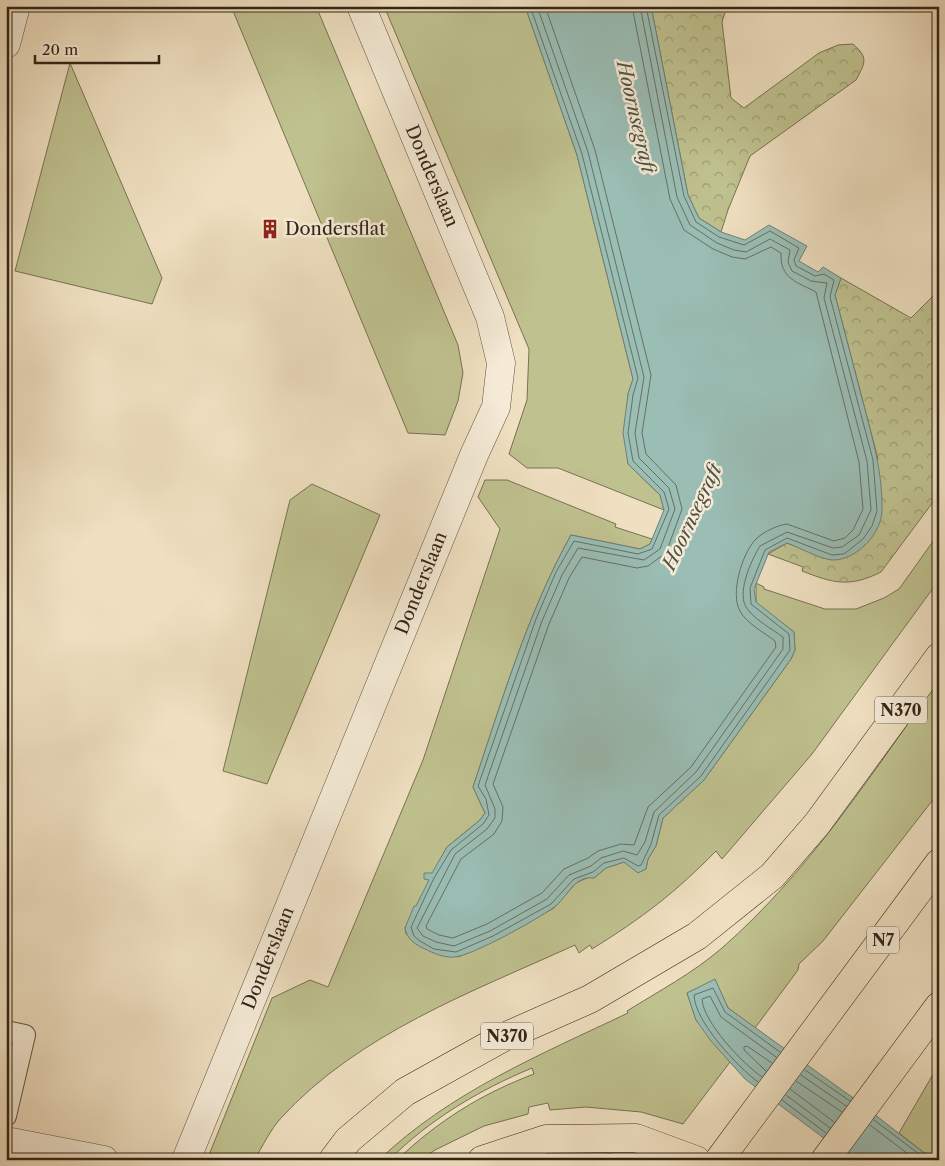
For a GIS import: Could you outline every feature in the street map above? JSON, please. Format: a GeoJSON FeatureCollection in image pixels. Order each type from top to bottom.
{"type":"FeatureCollection","features":[{"type":"Feature","properties":{"kind":"highway","name":"N370"},"geometry":{"type":"LineString","coordinates":[[333,1160],[348,1140],[405,1092],[504,1037],[590,999],[648,965],[697,936],[772,876],[817,824],[939,657]]}},
{"type":"Feature","properties":{"kind":"highway","name":"N7"},"geometry":{"type":"LineString","coordinates":[[720,1160],[939,863]]}},
{"type":"Feature","properties":{"kind":"highway"},"geometry":{"type":"LineString","coordinates":[[825,1160],[939,1006]]}},
{"type":"Feature","properties":{"kind":"highway"},"geometry":{"type":"LineString","coordinates":[[482,1160],[546,1139],[636,1138],[696,1160]]}},
{"type":"Feature","properties":{"kind":"street"},"geometry":{"type":"LineString","coordinates":[[6,44],[16,6]]}},
{"type":"Feature","properties":{"kind":"street","name":"Donderslaan"},"geometry":{"type":"LineString","coordinates":[[179,1158],[474,455],[496,407],[501,363],[490,317],[361,6]]}},
{"type":"Feature","properties":{"kind":"street"},"geometry":{"type":"LineString","coordinates":[[6,1141],[104,1160]]}},
{"type":"Feature","properties":{"kind":"lane"},"geometry":{"type":"LineString","coordinates":[[6,1031],[25,1035],[6,1116]]}},
{"type":"Feature","properties":{"kind":"green space"},"geometry":{"type":"Polygon","coordinates":[[[231,6],[316,6],[458,345],[463,373],[458,401],[445,435],[408,433],[231,6]]]}},
{"type":"Feature","properties":{"kind":"green space"},"geometry":{"type":"Polygon","coordinates":[[[384,6],[525,6],[577,155],[633,379],[628,394],[628,464],[660,495],[664,510],[558,468],[527,468],[509,454],[527,400],[529,349],[384,6]]]}},
{"type":"Feature","properties":{"kind":"green space"},"geometry":{"type":"Polygon","coordinates":[[[651,6],[727,6],[722,22],[731,98],[744,108],[819,53],[838,45],[853,44],[863,57],[862,69],[856,80],[750,156],[721,232],[699,218],[688,195],[651,6]]]}},
{"type":"Feature","properties":{"kind":"green space"},"geometry":{"type":"Polygon","coordinates":[[[70,63],[162,278],[152,304],[15,271],[70,63]]]}},
{"type":"Feature","properties":{"kind":"green space"},"geometry":{"type":"Polygon","coordinates":[[[841,278],[911,318],[939,290],[939,494],[881,572],[850,582],[832,581],[813,575],[802,571],[803,567],[768,554],[787,543],[831,560],[878,459],[835,295],[841,278]]]}},
{"type":"Feature","properties":{"kind":"green space"},"geometry":{"type":"Polygon","coordinates":[[[485,480],[507,480],[616,524],[615,527],[652,539],[650,544],[640,549],[571,535],[555,565],[516,658],[473,787],[485,813],[480,820],[447,847],[405,928],[406,934],[458,957],[495,941],[554,908],[576,883],[589,877],[594,878],[606,868],[624,862],[638,872],[646,869],[648,859],[656,846],[663,818],[704,780],[791,659],[795,650],[794,632],[756,603],[756,583],[764,587],[764,589],[825,609],[856,609],[884,598],[899,589],[939,533],[939,580],[812,754],[722,859],[716,851],[686,880],[657,904],[627,927],[592,949],[590,945],[579,953],[575,945],[457,998],[381,1038],[345,1062],[312,1088],[281,1118],[254,1160],[207,1160],[272,998],[310,980],[328,987],[423,760],[500,529],[478,497],[485,480]]]}},
{"type":"Feature","properties":{"kind":"green space"},"geometry":{"type":"Polygon","coordinates":[[[312,484],[380,515],[267,784],[223,771],[290,500],[312,484]]]}},
{"type":"Feature","properties":{"kind":"green space"},"geometry":{"type":"Polygon","coordinates":[[[939,680],[939,792],[823,941],[799,964],[798,970],[755,1028],[728,1008],[715,980],[687,993],[696,1020],[730,1062],[683,1124],[641,1112],[586,1107],[550,1110],[548,1103],[529,1107],[528,1114],[484,1126],[435,1150],[421,1160],[397,1160],[428,1133],[461,1110],[496,1090],[534,1074],[532,1068],[474,1096],[438,1119],[404,1145],[389,1160],[379,1160],[435,1114],[529,1060],[628,1013],[627,1011],[688,974],[722,948],[754,918],[811,854],[864,786],[939,680]]]}},
{"type":"Feature","properties":{"kind":"green space"},"geometry":{"type":"Polygon","coordinates":[[[939,1064],[939,1160],[933,1160],[899,1133],[939,1064]]]}},
{"type":"Feature","properties":{"kind":"green space"},"geometry":{"type":"Polygon","coordinates":[[[583,1149],[646,1160],[521,1160],[543,1153],[583,1149]]]}},
{"type":"Feature","properties":{"kind":"water","name":"Hoornsegraft"},"geometry":{"type":"Polygon","coordinates":[[[525,6],[651,6],[688,195],[699,218],[721,232],[745,240],[769,225],[807,246],[799,261],[818,272],[823,267],[841,278],[835,295],[876,455],[881,482],[882,510],[878,528],[873,536],[859,550],[842,559],[822,558],[787,543],[769,552],[754,589],[756,602],[794,632],[795,650],[791,659],[704,780],[663,818],[656,846],[648,859],[646,869],[638,873],[624,862],[606,868],[594,878],[587,878],[575,884],[558,904],[533,921],[475,951],[450,957],[435,954],[418,945],[409,938],[405,928],[414,906],[416,906],[429,880],[424,879],[424,873],[432,873],[447,847],[480,820],[485,813],[473,787],[516,658],[555,565],[571,535],[640,549],[650,544],[664,510],[660,495],[628,464],[623,433],[628,394],[633,379],[577,155],[525,6]]]}},
{"type":"Feature","properties":{"kind":"water"},"geometry":{"type":"Polygon","coordinates":[[[715,979],[728,1008],[856,1100],[933,1160],[853,1160],[745,1079],[711,1041],[696,1020],[687,993],[715,979]]]}},
{"type":"Feature","properties":{"kind":"place","name":"Dondersflat"},"geometry":{"type":"Point","coordinates":[270,229]}}]}
